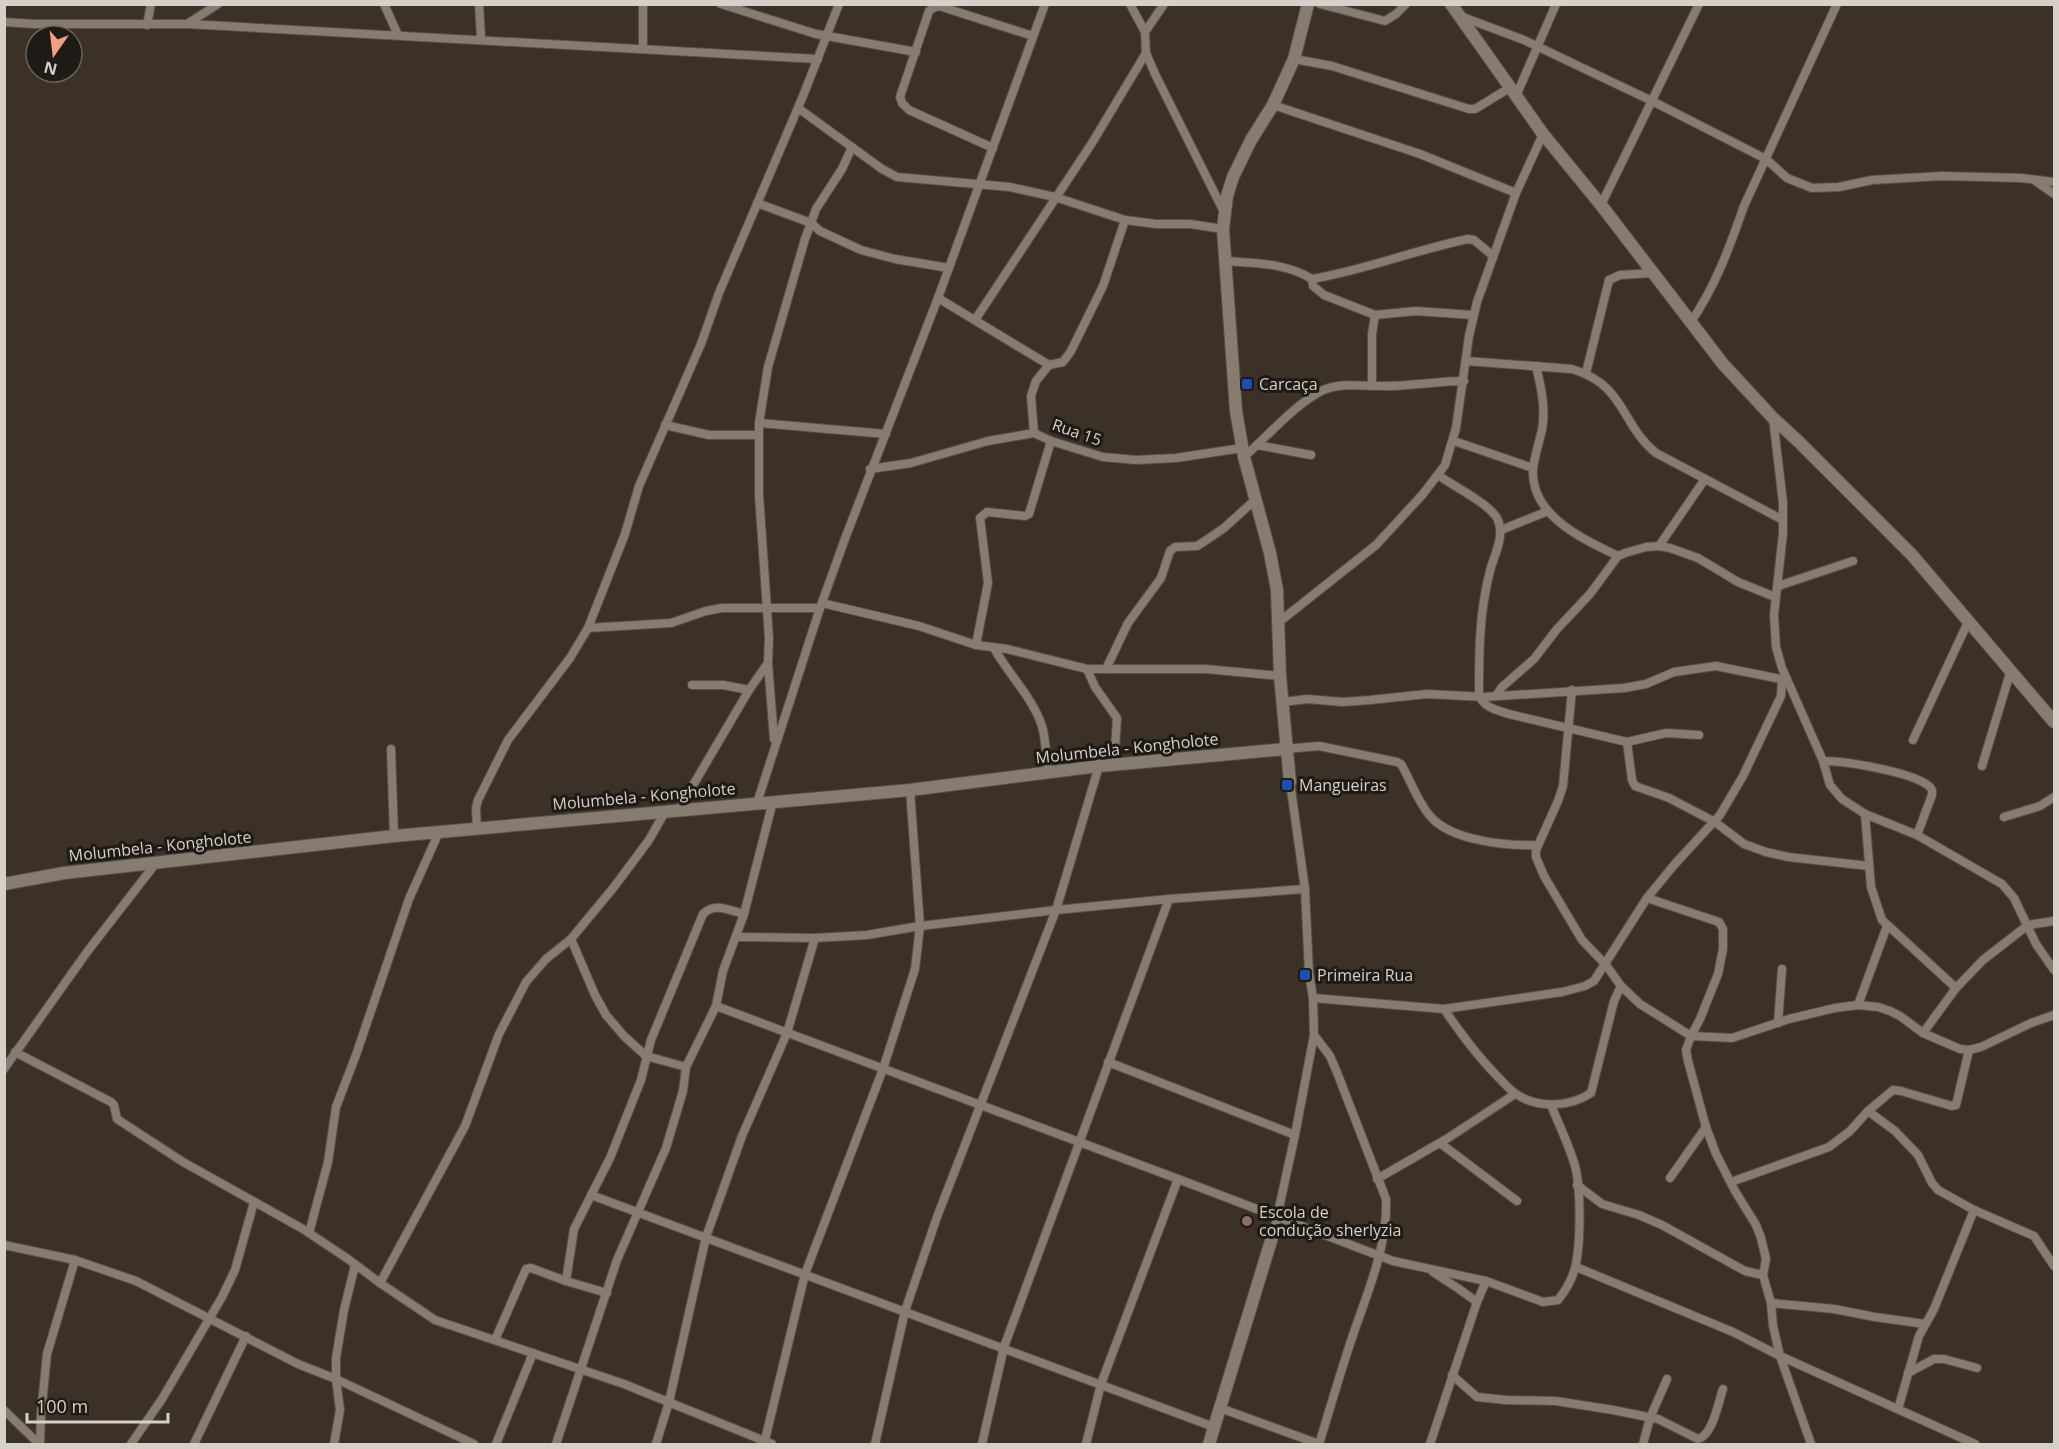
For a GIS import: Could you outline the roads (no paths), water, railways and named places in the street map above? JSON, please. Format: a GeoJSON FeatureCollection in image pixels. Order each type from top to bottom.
{"type":"FeatureCollection","features":[{"type":"Feature","properties":{"kind":"street"},"geometry":{"type":"LineString","coordinates":[[147,24],[151,4]]}},
{"type":"Feature","properties":{"kind":"street"},"geometry":{"type":"LineString","coordinates":[[187,24],[218,4]]}},
{"type":"Feature","properties":{"kind":"street"},"geometry":{"type":"LineString","coordinates":[[384,4],[398,35]]}},
{"type":"Feature","properties":{"kind":"street"},"geometry":{"type":"LineString","coordinates":[[479,4],[481,39]]}},
{"type":"Feature","properties":{"kind":"street"},"geometry":{"type":"LineString","coordinates":[[643,4],[644,48]]}},
{"type":"Feature","properties":{"kind":"street"},"geometry":{"type":"LineString","coordinates":[[721,4],[816,34],[916,52]]}},
{"type":"Feature","properties":{"kind":"street"},"geometry":{"type":"LineString","coordinates":[[477,828],[478,800],[508,740],[570,658],[588,628],[625,534],[639,486],[701,344],[719,293],[798,108],[838,4]]}},
{"type":"Feature","properties":{"kind":"street"},"geometry":{"type":"LineString","coordinates":[[757,803],[821,605],[870,470],[886,434],[981,183],[1045,4]]}},
{"type":"Feature","properties":{"kind":"street"},"geometry":{"type":"LineString","coordinates":[[1130,4],[1144,32],[1146,53],[1225,215]]}},
{"type":"Feature","properties":{"kind":"street"},"geometry":{"type":"LineString","coordinates":[[1144,32],[1164,4]]}},
{"type":"Feature","properties":{"kind":"street"},"geometry":{"type":"LineString","coordinates":[[1209,1444],[1274,1231],[1314,1035],[1305,889],[1290,782],[1280,676],[1277,590],[1270,553],[1243,453],[1236,411],[1223,229],[1227,196],[1233,177],[1251,140],[1273,105],[1294,59],[1308,4]]}},
{"type":"Feature","properties":{"kind":"street"},"geometry":{"type":"LineString","coordinates":[[1320,4],[1385,21],[1406,4]]}},
{"type":"Feature","properties":{"kind":"street"},"geometry":{"type":"LineString","coordinates":[[1451,4],[1543,134],[1601,205],[1690,324],[1723,364],[1773,418],[1912,555],[2055,722]]}},
{"type":"Feature","properties":{"kind":"street"},"geometry":{"type":"LineString","coordinates":[[1294,59],[1332,66],[1475,109],[1513,91],[1537,47],[1556,4]]}},
{"type":"Feature","properties":{"kind":"street"},"geometry":{"type":"LineString","coordinates":[[1601,205],[1699,4]]}},
{"type":"Feature","properties":{"kind":"street"},"geometry":{"type":"LineString","coordinates":[[1690,324],[1703,305],[1733,239],[1744,206],[1837,4]]}},
{"type":"Feature","properties":{"kind":"street"},"geometry":{"type":"LineString","coordinates":[[993,148],[909,110],[902,103],[900,97],[929,11],[939,6],[1033,36]]}},
{"type":"Feature","properties":{"kind":"street"},"geometry":{"type":"LineString","coordinates":[[1459,16],[1496,28],[1652,101],[1766,159],[1787,178],[1812,188],[1839,187],[1872,180],[1942,176],[2055,182]]}},
{"type":"Feature","properties":{"kind":"street"},"geometry":{"type":"LineString","coordinates":[[4,21],[34,24],[187,24],[818,59]]}},
{"type":"Feature","properties":{"kind":"street"},"geometry":{"type":"LineString","coordinates":[[975,320],[1092,143],[1146,53]]}},
{"type":"Feature","properties":{"kind":"street"},"geometry":{"type":"LineString","coordinates":[[1273,105],[1420,153],[1516,193]]}},
{"type":"Feature","properties":{"kind":"street"},"geometry":{"type":"LineString","coordinates":[[798,108],[882,169],[897,177],[981,183],[1055,197],[1125,220],[1156,224],[1190,224],[1223,229]]}},
{"type":"Feature","properties":{"kind":"street"},"geometry":{"type":"LineString","coordinates":[[1279,622],[1376,545],[1423,494],[1445,465],[1454,441],[1473,315],[1492,255],[1516,193],[1543,134]]}},
{"type":"Feature","properties":{"kind":"street"},"geometry":{"type":"LineString","coordinates":[[774,746],[759,495],[759,423],[768,367],[811,223],[816,209],[842,169],[852,147]]}},
{"type":"Feature","properties":{"kind":"street"},"geometry":{"type":"LineString","coordinates":[[2034,180],[2055,194]]}},
{"type":"Feature","properties":{"kind":"street"},"geometry":{"type":"LineString","coordinates":[[757,203],[811,223],[828,235],[861,250],[917,264],[949,267]]}},
{"type":"Feature","properties":{"kind":"street"},"geometry":{"type":"LineString","coordinates":[[1034,433],[1031,396],[1036,381],[1049,365],[1063,362],[1071,351],[1103,285],[1125,220]]}},
{"type":"Feature","properties":{"kind":"street"},"geometry":{"type":"LineString","coordinates":[[1226,261],[1285,268],[1301,272],[1312,279],[1348,273],[1413,252],[1468,239],[1474,240],[1492,255]]}},
{"type":"Feature","properties":{"kind":"street"},"geometry":{"type":"LineString","coordinates":[[1586,373],[1609,280],[1613,277],[1652,273]]}},
{"type":"Feature","properties":{"kind":"street"},"geometry":{"type":"LineString","coordinates":[[1312,279],[1313,286],[1324,296],[1376,315],[1416,311],[1473,315]]}},
{"type":"Feature","properties":{"kind":"street"},"geometry":{"type":"LineString","coordinates":[[938,298],[1049,365]]}},
{"type":"Feature","properties":{"kind":"street"},"geometry":{"type":"LineString","coordinates":[[1372,386],[1372,334],[1376,315]]}},
{"type":"Feature","properties":{"kind":"street"},"geometry":{"type":"LineString","coordinates":[[1466,361],[1572,369],[1586,373],[1603,383],[1615,397],[1651,449],[1783,520]]}},
{"type":"Feature","properties":{"kind":"street"},"geometry":{"type":"LineString","coordinates":[[1536,366],[1544,413],[1533,468],[1535,489],[1540,501],[1548,512],[1564,525],[1618,556]]}},
{"type":"Feature","properties":{"kind":"street"},"geometry":{"type":"LineString","coordinates":[[1243,453],[1257,445],[1309,398],[1337,386],[1464,381]]}},
{"type":"Feature","properties":{"kind":"street"},"geometry":{"type":"LineString","coordinates":[[1773,418],[1783,504],[1774,615],[1776,647],[1784,680],[1823,761],[1827,778],[1836,793],[1866,814],[1917,835],[2001,884],[2014,898],[2036,944],[2055,970]]}},
{"type":"Feature","properties":{"kind":"street"},"geometry":{"type":"LineString","coordinates":[[759,423],[886,434]]}},
{"type":"Feature","properties":{"kind":"street"},"geometry":{"type":"LineString","coordinates":[[665,425],[709,435],[759,435]]}},
{"type":"Feature","properties":{"kind":"street","name":"Rua 15"},"geometry":{"type":"LineString","coordinates":[[870,470],[911,463],[1019,434],[1034,433],[1051,441],[1103,457],[1136,460],[1243,453]]}},
{"type":"Feature","properties":{"kind":"street"},"geometry":{"type":"LineString","coordinates":[[976,645],[988,583],[980,518],[987,512],[1025,516],[1029,514],[1051,441]]}},
{"type":"Feature","properties":{"kind":"street"},"geometry":{"type":"LineString","coordinates":[[1454,441],[1533,468]]}},
{"type":"Feature","properties":{"kind":"street"},"geometry":{"type":"LineString","coordinates":[[1257,445],[1311,455]]}},
{"type":"Feature","properties":{"kind":"street"},"geometry":{"type":"LineString","coordinates":[[1438,475],[1483,505],[1496,517],[1502,530],[1490,570],[1479,626],[1479,695],[1482,701],[1490,708],[1627,742],[1666,733],[1699,735]]}},
{"type":"Feature","properties":{"kind":"street"},"geometry":{"type":"LineString","coordinates":[[1659,546],[1705,479]]}},
{"type":"Feature","properties":{"kind":"street"},"geometry":{"type":"LineString","coordinates":[[1106,669],[1128,623],[1161,578],[1170,551],[1175,547],[1197,546],[1224,528],[1256,499]]}},
{"type":"Feature","properties":{"kind":"street"},"geometry":{"type":"LineString","coordinates":[[1502,530],[1548,512]]}},
{"type":"Feature","properties":{"kind":"street"},"geometry":{"type":"LineString","coordinates":[[1496,696],[1502,687],[1534,659],[1618,556],[1634,549],[1659,546],[1698,558],[1738,582],[1775,597]]}},
{"type":"Feature","properties":{"kind":"street"},"geometry":{"type":"LineString","coordinates":[[1778,586],[1853,561]]}},
{"type":"Feature","properties":{"kind":"street"},"geometry":{"type":"LineString","coordinates":[[588,628],[671,623],[706,610],[722,608],[767,609],[821,605],[919,626],[976,645],[1027,653],[1087,669],[1206,669],[1280,676]]}},
{"type":"Feature","properties":{"kind":"street"},"geometry":{"type":"LineString","coordinates":[[1913,740],[1968,622]]}},
{"type":"Feature","properties":{"kind":"street"},"geometry":{"type":"LineString","coordinates":[[994,648],[1043,728],[1047,772]]}},
{"type":"Feature","properties":{"kind":"street"},"geometry":{"type":"LineString","coordinates":[[380,1283],[465,1126],[499,1034],[526,982],[546,959],[571,939],[640,854],[673,810],[768,663]]}},
{"type":"Feature","properties":{"kind":"street"},"geometry":{"type":"LineString","coordinates":[[1283,702],[1307,699],[1343,702],[1427,694],[1496,696],[1624,688],[1646,684],[1674,672],[1716,666],[1784,680]]}},
{"type":"Feature","properties":{"kind":"street"},"geometry":{"type":"LineString","coordinates":[[1087,669],[1095,687],[1117,718],[1114,765]]}},
{"type":"Feature","properties":{"kind":"street"},"geometry":{"type":"LineString","coordinates":[[1982,766],[2011,670]]}},
{"type":"Feature","properties":{"kind":"street"},"geometry":{"type":"LineString","coordinates":[[1313,998],[1444,1009],[1553,994],[1585,986],[1594,981],[1647,898],[1674,865],[1715,822],[1732,795],[1780,696],[1784,680]]}},
{"type":"Feature","properties":{"kind":"street"},"geometry":{"type":"LineString","coordinates":[[692,685],[723,685],[749,690]]}},
{"type":"Feature","properties":{"kind":"street"},"geometry":{"type":"LineString","coordinates":[[1572,690],[1563,786],[1538,845],[1536,857],[1544,876],[1582,940],[1606,965],[1621,986],[1640,1004],[1691,1036],[1732,1038],[1834,1008],[1858,1005],[1878,1006],[1900,1016],[1923,1034],[1960,1049],[1969,1050],[2055,1015]]}},
{"type":"Feature","properties":{"kind":"street"},"geometry":{"type":"LineString","coordinates":[[1627,742],[1632,780],[1635,786],[1669,798],[1715,822],[1744,844],[1788,858],[1869,866]]}},
{"type":"Feature","properties":{"kind":"street"},"geometry":{"type":"LineString","coordinates":[[1287,749],[1319,746],[1397,762],[1401,764],[1430,816],[1444,828],[1472,838],[1502,844],[1538,845]]}},
{"type":"Feature","properties":{"kind":"street"},"geometry":{"type":"LineString","coordinates":[[391,749],[394,836]]}},
{"type":"Feature","properties":{"kind":"street","name":"Molumbela - Kongholote"},"geometry":{"type":"LineString","coordinates":[[4,884],[64,873],[394,836],[910,790],[1099,766],[1287,749]]}},
{"type":"Feature","properties":{"kind":"street"},"geometry":{"type":"LineString","coordinates":[[1823,761],[1867,765],[1907,776],[1930,786],[1932,795],[1917,835]]}},
{"type":"Feature","properties":{"kind":"street"},"geometry":{"type":"LineString","coordinates":[[875,1444],[905,1311],[979,1105],[1056,910],[1099,766]]}},
{"type":"Feature","properties":{"kind":"street"},"geometry":{"type":"LineString","coordinates":[[15,1052],[111,1102],[114,1105],[117,1119],[183,1162],[309,1233],[435,1320],[669,1402],[767,1444],[805,1274],[884,1069],[915,969],[920,927],[910,790]]}},
{"type":"Feature","properties":{"kind":"street"},"geometry":{"type":"LineString","coordinates":[[2004,817],[2040,806],[2055,797]]}},
{"type":"Feature","properties":{"kind":"street"},"geometry":{"type":"LineString","coordinates":[[556,1444],[616,1260],[672,1129],[683,1091],[686,1067],[716,1006],[723,971],[744,914],[773,801]]}},
{"type":"Feature","properties":{"kind":"street"},"geometry":{"type":"LineString","coordinates":[[1866,814],[1871,887],[1878,912],[1887,926],[1956,988]]}},
{"type":"Feature","properties":{"kind":"street"},"geometry":{"type":"LineString","coordinates":[[309,1233],[328,1162],[338,1100],[356,1055],[409,899],[439,832]]}},
{"type":"Feature","properties":{"kind":"street"},"geometry":{"type":"LineString","coordinates":[[4,1070],[87,952],[156,863]]}},
{"type":"Feature","properties":{"kind":"street"},"geometry":{"type":"LineString","coordinates":[[736,937],[815,938],[867,935],[1056,910],[1305,889]]}},
{"type":"Feature","properties":{"kind":"street"},"geometry":{"type":"LineString","coordinates":[[1647,898],[1719,922],[1723,929],[1723,949],[1718,974],[1686,1050],[1706,1126],[1716,1154],[1756,1225],[1766,1259],[1763,1275],[1771,1303],[1773,1326],[1780,1356],[1811,1444]]}},
{"type":"Feature","properties":{"kind":"street"},"geometry":{"type":"LineString","coordinates":[[982,1444],[1004,1347],[1169,899]]}},
{"type":"Feature","properties":{"kind":"street"},"geometry":{"type":"LineString","coordinates":[[566,1281],[574,1229],[609,1158],[641,1080],[646,1056],[703,914],[709,908],[715,907],[744,914]]}},
{"type":"Feature","properties":{"kind":"street"},"geometry":{"type":"LineString","coordinates":[[1923,1034],[1956,988],[1983,960],[2028,925],[2055,921]]}},
{"type":"Feature","properties":{"kind":"street"},"geometry":{"type":"LineString","coordinates":[[1858,1005],[1887,926]]}},
{"type":"Feature","properties":{"kind":"street"},"geometry":{"type":"LineString","coordinates":[[656,1444],[669,1402],[706,1237],[742,1136],[787,1033],[815,938]]}},
{"type":"Feature","properties":{"kind":"street"},"geometry":{"type":"LineString","coordinates":[[571,939],[595,995],[606,1015],[624,1036],[646,1056],[686,1067]]}},
{"type":"Feature","properties":{"kind":"street"},"geometry":{"type":"LineString","coordinates":[[1778,1023],[1782,969]]}},
{"type":"Feature","properties":{"kind":"street"},"geometry":{"type":"LineString","coordinates":[[1444,1009],[1484,1063],[1515,1094],[1538,1103],[1551,1105],[1591,1093],[1614,1001],[1621,986]]}},
{"type":"Feature","properties":{"kind":"street"},"geometry":{"type":"LineString","coordinates":[[716,1006],[1393,1261],[1486,1281],[1543,1302],[1558,1300],[1568,1287],[1576,1267],[1579,1219],[1575,1167],[1551,1105]]}},
{"type":"Feature","properties":{"kind":"street"},"geometry":{"type":"LineString","coordinates":[[1220,1408],[1319,1444],[1344,1361],[1380,1256],[1387,1216],[1386,1199],[1330,1056],[1314,1035]]}},
{"type":"Feature","properties":{"kind":"street"},"geometry":{"type":"LineString","coordinates":[[1731,1182],[1829,1147],[1850,1131],[1893,1090],[1952,1106],[1956,1105],[1969,1050]]}},
{"type":"Feature","properties":{"kind":"street"},"geometry":{"type":"LineString","coordinates":[[1108,1062],[1295,1135]]}},
{"type":"Feature","properties":{"kind":"street"},"geometry":{"type":"LineString","coordinates":[[1377,1179],[1440,1143],[1515,1094]]}},
{"type":"Feature","properties":{"kind":"street"},"geometry":{"type":"LineString","coordinates":[[1868,1112],[1896,1131],[1918,1155],[1938,1190],[1974,1210],[2034,1236],[2055,1266]]}},
{"type":"Feature","properties":{"kind":"street"},"geometry":{"type":"LineString","coordinates":[[1670,1178],[1706,1126]]}},
{"type":"Feature","properties":{"kind":"street"},"geometry":{"type":"LineString","coordinates":[[1440,1143],[1517,1201]]}},
{"type":"Feature","properties":{"kind":"street"},"geometry":{"type":"LineString","coordinates":[[1086,1444],[1101,1384],[1178,1179]]}},
{"type":"Feature","properties":{"kind":"street"},"geometry":{"type":"LineString","coordinates":[[1577,1185],[1602,1204],[1654,1221],[1745,1271],[1763,1275]]}},
{"type":"Feature","properties":{"kind":"street"},"geometry":{"type":"LineString","coordinates":[[591,1195],[1214,1427]]}},
{"type":"Feature","properties":{"kind":"street"},"geometry":{"type":"LineString","coordinates":[[131,1444],[162,1399],[235,1270],[254,1202]]}},
{"type":"Feature","properties":{"kind":"street"},"geometry":{"type":"LineString","coordinates":[[1898,1409],[1919,1336],[1934,1309],[1974,1210]]}},
{"type":"Feature","properties":{"kind":"street"},"geometry":{"type":"LineString","coordinates":[[4,1245],[75,1260],[136,1281],[298,1364],[336,1379],[474,1444]]}},
{"type":"Feature","properties":{"kind":"street"},"geometry":{"type":"LineString","coordinates":[[40,1444],[47,1354],[75,1260]]}},
{"type":"Feature","properties":{"kind":"street"},"geometry":{"type":"LineString","coordinates":[[334,1444],[340,1410],[336,1358],[355,1265]]}},
{"type":"Feature","properties":{"kind":"street"},"geometry":{"type":"LineString","coordinates":[[1576,1267],[1733,1332],[1970,1444]]}},
{"type":"Feature","properties":{"kind":"street"},"geometry":{"type":"LineString","coordinates":[[495,1340],[525,1269],[531,1268],[607,1293]]}},
{"type":"Feature","properties":{"kind":"street"},"geometry":{"type":"LineString","coordinates":[[1427,1269],[1477,1302]]}},
{"type":"Feature","properties":{"kind":"street"},"geometry":{"type":"LineString","coordinates":[[1430,1444],[1486,1281]]}},
{"type":"Feature","properties":{"kind":"street"},"geometry":{"type":"LineString","coordinates":[[1771,1303],[1834,1309],[1925,1324]]}},
{"type":"Feature","properties":{"kind":"street"},"geometry":{"type":"LineString","coordinates":[[194,1444],[246,1336]]}},
{"type":"Feature","properties":{"kind":"street"},"geometry":{"type":"LineString","coordinates":[[496,1444],[532,1353]]}},
{"type":"Feature","properties":{"kind":"street"},"geometry":{"type":"LineString","coordinates":[[1908,1373],[1934,1359],[1944,1359],[1977,1368]]}},
{"type":"Feature","properties":{"kind":"street"},"geometry":{"type":"LineString","coordinates":[[1452,1375],[1477,1397],[1556,1401],[1658,1419],[1698,1439],[1703,1438],[1709,1431],[1723,1389]]}},
{"type":"Feature","properties":{"kind":"street"},"geometry":{"type":"LineString","coordinates":[[1643,1444],[1650,1418],[1667,1379]]}},
{"type":"Feature","properties":{"kind":"street"},"geometry":{"type":"LineString","coordinates":[[4,1410],[40,1444]]}},
{"type":"Feature","properties":{"kind":"place","name":"Carcaça"},"geometry":{"type":"Point","coordinates":[1247,384]}},
{"type":"Feature","properties":{"kind":"place","name":"Mangueiras"},"geometry":{"type":"Point","coordinates":[1287,785]}},
{"type":"Feature","properties":{"kind":"place","name":"Primeira Rua"},"geometry":{"type":"Point","coordinates":[1305,975]}},
{"type":"Feature","properties":{"kind":"place","name":"Escola de condução sherlyzia"},"geometry":{"type":"Point","coordinates":[1247,1221]}}]}
